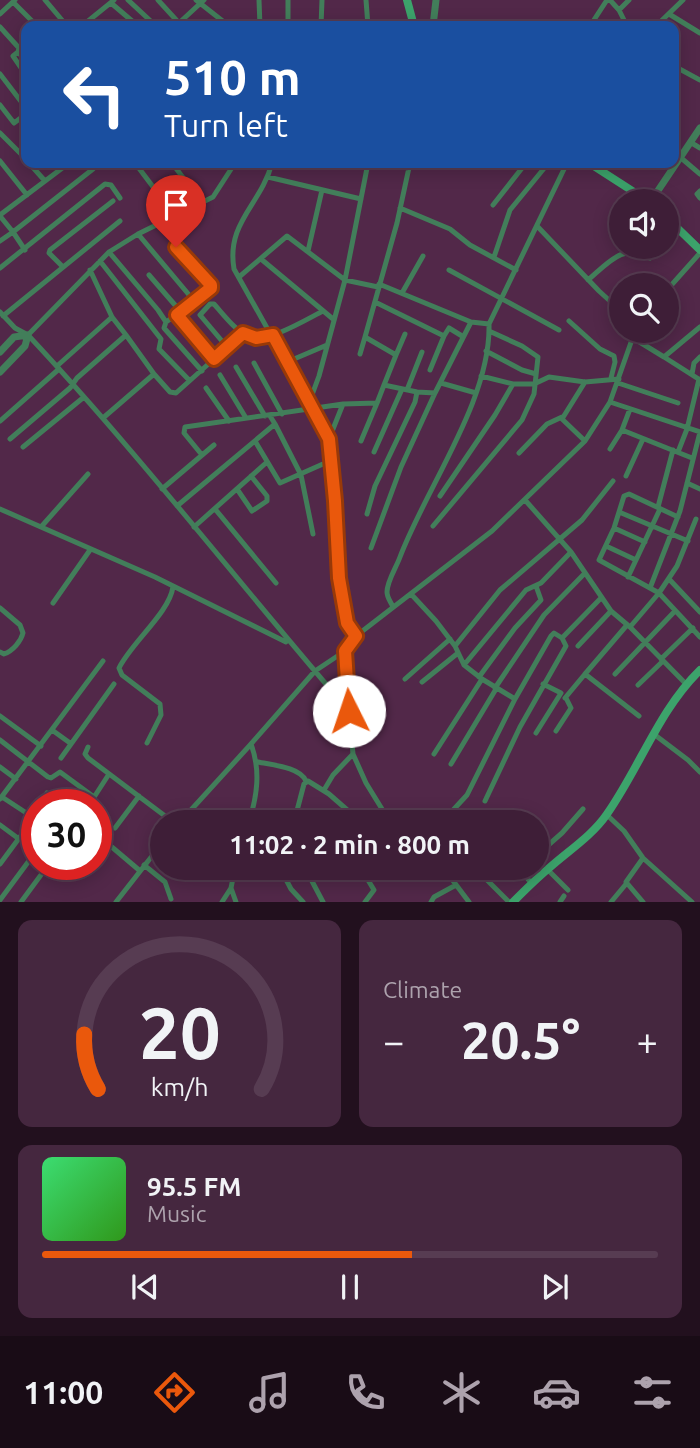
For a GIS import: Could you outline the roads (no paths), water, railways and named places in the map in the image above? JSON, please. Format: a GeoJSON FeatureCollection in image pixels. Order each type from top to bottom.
{"type":"FeatureCollection","features":[{"type":"Feature","properties":{"kind":"main road"},"geometry":{"type":"LineString","coordinates":[[407,0],[413,21]]}},
{"type":"Feature","properties":{"kind":"main road"},"geometry":{"type":"LineString","coordinates":[[597,168],[631,189]]}},
{"type":"Feature","properties":{"kind":"main road"},"geometry":{"type":"LineString","coordinates":[[679,230],[700,251]]}},
{"type":"Feature","properties":{"kind":"main road"},"geometry":{"type":"LineString","coordinates":[[549,867],[590,834],[607,815],[685,684],[698,675]]}},
{"type":"Feature","properties":{"kind":"main road"},"geometry":{"type":"LineString","coordinates":[[511,902],[534,880]]}},
{"type":"Feature","properties":{"kind":"street"},"geometry":{"type":"LineString","coordinates":[[45,0],[62,21]]}},
{"type":"Feature","properties":{"kind":"street"},"geometry":{"type":"LineString","coordinates":[[128,0],[151,21]]}},
{"type":"Feature","properties":{"kind":"street"},"geometry":{"type":"LineString","coordinates":[[158,0],[177,21]]}},
{"type":"Feature","properties":{"kind":"street"},"geometry":{"type":"LineString","coordinates":[[259,0],[260,21]]}},
{"type":"Feature","properties":{"kind":"street"},"geometry":{"type":"LineString","coordinates":[[288,0],[288,21]]}},
{"type":"Feature","properties":{"kind":"street"},"geometry":{"type":"LineString","coordinates":[[321,21],[322,0]]}},
{"type":"Feature","properties":{"kind":"street"},"geometry":{"type":"LineString","coordinates":[[366,0],[368,21]]}},
{"type":"Feature","properties":{"kind":"street"},"geometry":{"type":"LineString","coordinates":[[434,21],[436,0]]}},
{"type":"Feature","properties":{"kind":"street"},"geometry":{"type":"LineString","coordinates":[[593,21],[608,0],[619,10],[624,21]]}},
{"type":"Feature","properties":{"kind":"street"},"geometry":{"type":"LineString","coordinates":[[619,10],[629,0]]}},
{"type":"Feature","properties":{"kind":"street"},"geometry":{"type":"LineString","coordinates":[[661,21],[683,0]]}},
{"type":"Feature","properties":{"kind":"street"},"geometry":{"type":"LineString","coordinates":[[0,14],[14,1],[32,21]]}},
{"type":"Feature","properties":{"kind":"street"},"geometry":{"type":"LineString","coordinates":[[183,21],[200,1],[223,21]]}},
{"type":"Feature","properties":{"kind":"street"},"geometry":{"type":"LineString","coordinates":[[88,21],[113,2],[133,21]]}},
{"type":"Feature","properties":{"kind":"street"},"geometry":{"type":"LineString","coordinates":[[669,14],[700,33]]}},
{"type":"Feature","properties":{"kind":"street"},"geometry":{"type":"LineString","coordinates":[[0,27],[19,48],[21,55]]}},
{"type":"Feature","properties":{"kind":"street"},"geometry":{"type":"LineString","coordinates":[[18,52],[13,58],[21,68]]}},
{"type":"Feature","properties":{"kind":"street"},"geometry":{"type":"LineString","coordinates":[[679,69],[700,80]]}},
{"type":"Feature","properties":{"kind":"street"},"geometry":{"type":"LineString","coordinates":[[0,74],[21,101]]}},
{"type":"Feature","properties":{"kind":"street"},"geometry":{"type":"LineString","coordinates":[[0,105],[14,123],[21,118]]}},
{"type":"Feature","properties":{"kind":"street"},"geometry":{"type":"LineString","coordinates":[[700,128],[680,158],[700,174]]}},
{"type":"Feature","properties":{"kind":"street"},"geometry":{"type":"LineString","coordinates":[[0,133],[21,154]]}},
{"type":"Feature","properties":{"kind":"street"},"geometry":{"type":"LineString","coordinates":[[690,142],[700,148]]}},
{"type":"Feature","properties":{"kind":"street"},"geometry":{"type":"LineString","coordinates":[[0,160],[27,195]]}},
{"type":"Feature","properties":{"kind":"street"},"geometry":{"type":"LineString","coordinates":[[34,168],[45,181]]}},
{"type":"Feature","properties":{"kind":"street"},"geometry":{"type":"LineString","coordinates":[[25,250],[0,216],[62,168]]}},
{"type":"Feature","properties":{"kind":"street"},"geometry":{"type":"LineString","coordinates":[[0,241],[91,168]]}},
{"type":"Feature","properties":{"kind":"street"},"geometry":{"type":"LineString","coordinates":[[139,168],[175,216]]}},
{"type":"Feature","properties":{"kind":"street"},"geometry":{"type":"LineString","coordinates":[[176,168],[202,203]]}},
{"type":"Feature","properties":{"kind":"street"},"geometry":{"type":"LineString","coordinates":[[0,372],[25,345],[28,334],[109,252],[138,234],[213,197],[232,168]]}},
{"type":"Feature","properties":{"kind":"street"},"geometry":{"type":"LineString","coordinates":[[271,168],[236,231],[231,251],[234,269],[329,439],[339,578],[347,623],[356,636]]}},
{"type":"Feature","properties":{"kind":"street"},"geometry":{"type":"LineString","coordinates":[[310,406],[345,280],[367,168]]}},
{"type":"Feature","properties":{"kind":"street"},"geometry":{"type":"LineString","coordinates":[[360,354],[408,168]]}},
{"type":"Feature","properties":{"kind":"street"},"geometry":{"type":"LineString","coordinates":[[493,205],[522,168]]}},
{"type":"Feature","properties":{"kind":"street"},"geometry":{"type":"LineString","coordinates":[[494,257],[510,210],[544,168]]}},
{"type":"Feature","properties":{"kind":"street"},"geometry":{"type":"LineString","coordinates":[[393,607],[387,591],[408,534],[476,393],[489,324],[538,227],[564,168]]}},
{"type":"Feature","properties":{"kind":"street"},"geometry":{"type":"LineString","coordinates":[[658,189],[673,168]]}},
{"type":"Feature","properties":{"kind":"street"},"geometry":{"type":"LineString","coordinates":[[268,177],[361,199]]}},
{"type":"Feature","properties":{"kind":"street"},"geometry":{"type":"LineString","coordinates":[[0,268],[105,184],[111,185],[120,198]]}},
{"type":"Feature","properties":{"kind":"street"},"geometry":{"type":"LineString","coordinates":[[308,251],[323,190]]}},
{"type":"Feature","properties":{"kind":"street"},"geometry":{"type":"LineString","coordinates":[[700,191],[700,198]]}},
{"type":"Feature","properties":{"kind":"street"},"geometry":{"type":"LineString","coordinates":[[63,268],[49,253],[50,250],[113,201]]}},
{"type":"Feature","properties":{"kind":"street"},"geometry":{"type":"LineString","coordinates":[[400,208],[450,229],[470,245],[516,270]]}},
{"type":"Feature","properties":{"kind":"street"},"geometry":{"type":"LineString","coordinates":[[120,220],[2,314],[16,328],[28,334],[103,418],[290,645],[349,711]]}},
{"type":"Feature","properties":{"kind":"street"},"geometry":{"type":"LineString","coordinates":[[538,227],[609,300]]}},
{"type":"Feature","properties":{"kind":"street"},"geometry":{"type":"LineString","coordinates":[[138,234],[195,302]]}},
{"type":"Feature","properties":{"kind":"street"},"geometry":{"type":"LineString","coordinates":[[239,278],[285,236],[345,280],[379,285],[454,316],[489,324]]}},
{"type":"Feature","properties":{"kind":"street"},"geometry":{"type":"LineString","coordinates":[[176,247],[211,285],[207,294],[166,322],[163,328],[202,371]]}},
{"type":"Feature","properties":{"kind":"street"},"geometry":{"type":"LineString","coordinates":[[679,276],[700,251]]}},
{"type":"Feature","properties":{"kind":"street"},"geometry":{"type":"LineString","coordinates":[[109,252],[166,322]]}},
{"type":"Feature","properties":{"kind":"street"},"geometry":{"type":"LineString","coordinates":[[402,293],[423,256]]}},
{"type":"Feature","properties":{"kind":"street"},"geometry":{"type":"LineString","coordinates":[[588,280],[614,259]]}},
{"type":"Feature","properties":{"kind":"street"},"geometry":{"type":"LineString","coordinates":[[261,260],[333,319]]}},
{"type":"Feature","properties":{"kind":"street"},"geometry":{"type":"LineString","coordinates":[[100,261],[161,339],[159,349],[189,380]]}},
{"type":"Feature","properties":{"kind":"street"},"geometry":{"type":"LineString","coordinates":[[449,270],[503,297],[559,330]]}},
{"type":"Feature","properties":{"kind":"street"},"geometry":{"type":"LineString","coordinates":[[90,271],[112,317],[154,374],[173,393],[202,371],[243,333]]}},
{"type":"Feature","properties":{"kind":"street"},"geometry":{"type":"LineString","coordinates":[[149,275],[214,359]]}},
{"type":"Feature","properties":{"kind":"street"},"geometry":{"type":"LineString","coordinates":[[375,302],[444,336]]}},
{"type":"Feature","properties":{"kind":"street"},"geometry":{"type":"LineString","coordinates":[[228,347],[200,315],[210,304],[214,304],[243,333],[256,338],[273,335],[323,312]]}},
{"type":"Feature","properties":{"kind":"street"},"geometry":{"type":"LineString","coordinates":[[430,370],[454,316]]}},
{"type":"Feature","properties":{"kind":"street"},"geometry":{"type":"LineString","coordinates":[[0,421],[112,317]]}},
{"type":"Feature","properties":{"kind":"street"},"geometry":{"type":"LineString","coordinates":[[569,321],[600,349],[614,356],[611,379]]}},
{"type":"Feature","properties":{"kind":"street"},"geometry":{"type":"LineString","coordinates":[[371,548],[401,467],[471,322]]}},
{"type":"Feature","properties":{"kind":"street"},"geometry":{"type":"LineString","coordinates":[[664,357],[700,327]]}},
{"type":"Feature","properties":{"kind":"street"},"geometry":{"type":"LineString","coordinates":[[449,328],[462,336]]}},
{"type":"Feature","properties":{"kind":"street"},"geometry":{"type":"LineString","coordinates":[[433,526],[522,420],[534,394],[538,357],[535,353],[489,331]]}},
{"type":"Feature","properties":{"kind":"street"},"geometry":{"type":"LineString","coordinates":[[0,352],[14,337],[28,334]]}},
{"type":"Feature","properties":{"kind":"street"},"geometry":{"type":"LineString","coordinates":[[361,440],[405,334]]}},
{"type":"Feature","properties":{"kind":"street"},"geometry":{"type":"LineString","coordinates":[[10,439],[126,335]]}},
{"type":"Feature","properties":{"kind":"street"},"geometry":{"type":"LineString","coordinates":[[365,337],[396,355]]}},
{"type":"Feature","properties":{"kind":"street"},"geometry":{"type":"LineString","coordinates":[[191,810],[315,671],[345,651],[356,636],[492,531],[585,441],[610,402],[631,343]]}},
{"type":"Feature","properties":{"kind":"street"},"geometry":{"type":"LineString","coordinates":[[628,577],[653,525],[676,451],[687,429],[699,379],[641,343]]}},
{"type":"Feature","properties":{"kind":"street"},"geometry":{"type":"LineString","coordinates":[[287,362],[327,345]]}},
{"type":"Feature","properties":{"kind":"street"},"geometry":{"type":"LineString","coordinates":[[486,351],[522,370],[536,374]]}},
{"type":"Feature","properties":{"kind":"street"},"geometry":{"type":"LineString","coordinates":[[374,452],[422,352]]}},
{"type":"Feature","properties":{"kind":"street"},"geometry":{"type":"LineString","coordinates":[[692,374],[694,363],[700,358]]}},
{"type":"Feature","properties":{"kind":"street"},"geometry":{"type":"LineString","coordinates":[[254,363],[282,414]]}},
{"type":"Feature","properties":{"kind":"street"},"geometry":{"type":"LineString","coordinates":[[236,367],[275,424],[301,475],[313,534]]}},
{"type":"Feature","properties":{"kind":"street"},"geometry":{"type":"LineString","coordinates":[[103,418],[154,374]]}},
{"type":"Feature","properties":{"kind":"street"},"geometry":{"type":"LineString","coordinates":[[220,375],[246,418]]}},
{"type":"Feature","properties":{"kind":"street"},"geometry":{"type":"LineString","coordinates":[[481,376],[513,384],[534,384],[549,377],[585,383],[611,379],[678,403]]}},
{"type":"Feature","properties":{"kind":"street"},"geometry":{"type":"LineString","coordinates":[[441,383],[476,393]]}},
{"type":"Feature","properties":{"kind":"street"},"geometry":{"type":"LineString","coordinates":[[519,453],[547,425],[562,417],[585,383]]}},
{"type":"Feature","properties":{"kind":"street"},"geometry":{"type":"LineString","coordinates":[[384,384],[417,393],[435,393]]}},
{"type":"Feature","properties":{"kind":"street"},"geometry":{"type":"LineString","coordinates":[[440,496],[513,384]]}},
{"type":"Feature","properties":{"kind":"street"},"geometry":{"type":"LineString","coordinates":[[206,388],[229,421]]}},
{"type":"Feature","properties":{"kind":"street"},"geometry":{"type":"LineString","coordinates":[[367,514],[375,486],[417,393]]}},
{"type":"Feature","properties":{"kind":"street"},"geometry":{"type":"LineString","coordinates":[[23,447],[84,397]]}},
{"type":"Feature","properties":{"kind":"street"},"geometry":{"type":"LineString","coordinates":[[610,402],[700,432],[678,517],[650,588]]}},
{"type":"Feature","properties":{"kind":"street"},"geometry":{"type":"LineString","coordinates":[[202,455],[183,429],[196,424],[282,414],[310,406],[377,403]]}},
{"type":"Feature","properties":{"kind":"street"},"geometry":{"type":"LineString","coordinates":[[329,439],[343,404]]}},
{"type":"Feature","properties":{"kind":"street"},"geometry":{"type":"LineString","coordinates":[[610,449],[622,430],[630,409]]}},
{"type":"Feature","properties":{"kind":"street"},"geometry":{"type":"LineString","coordinates":[[562,417],[563,422],[585,441]]}},
{"type":"Feature","properties":{"kind":"street"},"geometry":{"type":"LineString","coordinates":[[177,506],[275,424]]}},
{"type":"Feature","properties":{"kind":"street"},"geometry":{"type":"LineString","coordinates":[[622,430],[695,456]]}},
{"type":"Feature","properties":{"kind":"street"},"geometry":{"type":"LineString","coordinates":[[626,476],[643,439]]}},
{"type":"Feature","properties":{"kind":"street"},"geometry":{"type":"LineString","coordinates":[[255,441],[280,483],[332,460]]}},
{"type":"Feature","properties":{"kind":"street"},"geometry":{"type":"LineString","coordinates":[[162,489],[214,445]]}},
{"type":"Feature","properties":{"kind":"street"},"geometry":{"type":"LineString","coordinates":[[194,527],[267,462]]}},
{"type":"Feature","properties":{"kind":"street"},"geometry":{"type":"LineString","coordinates":[[41,527],[88,474]]}},
{"type":"Feature","properties":{"kind":"street"},"geometry":{"type":"LineString","coordinates":[[237,489],[252,511],[267,501],[267,496],[251,476]]}},
{"type":"Feature","properties":{"kind":"street"},"geometry":{"type":"LineString","coordinates":[[455,646],[500,590],[561,540],[596,505],[613,481]]}},
{"type":"Feature","properties":{"kind":"street"},"geometry":{"type":"LineString","coordinates":[[687,483],[700,489]]}},
{"type":"Feature","properties":{"kind":"street"},"geometry":{"type":"LineString","coordinates":[[430,489],[451,504]]}},
{"type":"Feature","properties":{"kind":"street"},"geometry":{"type":"LineString","coordinates":[[678,517],[629,494],[623,497],[614,528],[599,559],[659,593],[700,637]]}},
{"type":"Feature","properties":{"kind":"street"},"geometry":{"type":"LineString","coordinates":[[525,500],[571,552],[611,611],[685,684]]}},
{"type":"Feature","properties":{"kind":"street"},"geometry":{"type":"LineString","coordinates":[[0,509],[173,586],[290,645]]}},
{"type":"Feature","properties":{"kind":"street"},"geometry":{"type":"LineString","coordinates":[[215,509],[276,583]]}},
{"type":"Feature","properties":{"kind":"street"},"geometry":{"type":"LineString","coordinates":[[619,512],[688,541]]}},
{"type":"Feature","properties":{"kind":"street"},"geometry":{"type":"LineString","coordinates":[[536,733],[563,696],[659,593],[688,541],[696,519]]}},
{"type":"Feature","properties":{"kind":"street"},"geometry":{"type":"LineString","coordinates":[[614,528],[645,542]]}},
{"type":"Feature","properties":{"kind":"street"},"geometry":{"type":"LineString","coordinates":[[606,546],[636,560]]}},
{"type":"Feature","properties":{"kind":"street"},"geometry":{"type":"LineString","coordinates":[[53,604],[90,550]]}},
{"type":"Feature","properties":{"kind":"street"},"geometry":{"type":"LineString","coordinates":[[464,665],[526,590],[536,586],[571,552]]}},
{"type":"Feature","properties":{"kind":"street"},"geometry":{"type":"LineString","coordinates":[[451,764],[544,615],[585,573]]}},
{"type":"Feature","properties":{"kind":"street"},"geometry":{"type":"LineString","coordinates":[[669,579],[700,612]]}},
{"type":"Feature","properties":{"kind":"street"},"geometry":{"type":"LineString","coordinates":[[147,743],[161,715],[160,704],[122,675],[119,668],[166,606],[173,586]]}},
{"type":"Feature","properties":{"kind":"street"},"geometry":{"type":"LineString","coordinates":[[434,754],[480,678],[515,628],[541,600],[536,586]]}},
{"type":"Feature","properties":{"kind":"street"},"geometry":{"type":"LineString","coordinates":[[411,594],[450,639],[464,665],[496,689],[515,699]]}},
{"type":"Feature","properties":{"kind":"street"},"geometry":{"type":"LineString","coordinates":[[562,638],[601,598]]}},
{"type":"Feature","properties":{"kind":"street"},"geometry":{"type":"LineString","coordinates":[[0,608],[20,625],[23,633],[9,652],[0,652]]}},
{"type":"Feature","properties":{"kind":"street"},"geometry":{"type":"LineString","coordinates":[[578,646],[611,611]]}},
{"type":"Feature","properties":{"kind":"street"},"geometry":{"type":"LineString","coordinates":[[615,674],[676,611]]}},
{"type":"Feature","properties":{"kind":"street"},"geometry":{"type":"LineString","coordinates":[[638,685],[700,624]]}},
{"type":"Feature","properties":{"kind":"street"},"geometry":{"type":"LineString","coordinates":[[452,810],[465,799],[515,699],[554,633],[562,638],[566,646],[543,684],[485,801]]}},
{"type":"Feature","properties":{"kind":"street"},"geometry":{"type":"LineString","coordinates":[[405,678],[450,639]]}},
{"type":"Feature","properties":{"kind":"street"},"geometry":{"type":"LineString","coordinates":[[345,651],[353,754],[383,810]]}},
{"type":"Feature","properties":{"kind":"street"},"geometry":{"type":"LineString","coordinates":[[422,682],[458,653]]}},
{"type":"Feature","properties":{"kind":"street"},"geometry":{"type":"LineString","coordinates":[[21,810],[1,798],[103,661]]}},
{"type":"Feature","properties":{"kind":"street"},"geometry":{"type":"LineString","coordinates":[[584,674],[639,716]]}},
{"type":"Feature","properties":{"kind":"street"},"geometry":{"type":"LineString","coordinates":[[61,758],[114,684]]}},
{"type":"Feature","properties":{"kind":"street"},"geometry":{"type":"LineString","coordinates":[[543,684],[563,696],[570,708],[556,731]]}},
{"type":"Feature","properties":{"kind":"street"},"geometry":{"type":"LineString","coordinates":[[351,741],[368,728],[380,709]]}},
{"type":"Feature","properties":{"kind":"street"},"geometry":{"type":"LineString","coordinates":[[0,716],[41,746]]}},
{"type":"Feature","properties":{"kind":"street"},"geometry":{"type":"LineString","coordinates":[[52,730],[70,743]]}},
{"type":"Feature","properties":{"kind":"street"},"geometry":{"type":"LineString","coordinates":[[655,736],[700,772]]}},
{"type":"Feature","properties":{"kind":"street"},"geometry":{"type":"LineString","coordinates":[[0,740],[50,777],[60,772],[83,789]]}},
{"type":"Feature","properties":{"kind":"street"},"geometry":{"type":"LineString","coordinates":[[251,744],[258,762],[251,810]]}},
{"type":"Feature","properties":{"kind":"street"},"geometry":{"type":"LineString","coordinates":[[88,747],[86,756],[157,810]]}},
{"type":"Feature","properties":{"kind":"street"},"geometry":{"type":"LineString","coordinates":[[324,790],[339,768],[353,754]]}},
{"type":"Feature","properties":{"kind":"street"},"geometry":{"type":"LineString","coordinates":[[258,762],[302,774],[306,781],[324,790],[347,810]]}},
{"type":"Feature","properties":{"kind":"street"},"geometry":{"type":"LineString","coordinates":[[0,767],[16,779]]}},
{"type":"Feature","properties":{"kind":"street"},"geometry":{"type":"LineString","coordinates":[[99,789],[109,774]]}},
{"type":"Feature","properties":{"kind":"street"},"geometry":{"type":"LineString","coordinates":[[298,810],[306,781]]}},
{"type":"Feature","properties":{"kind":"street"},"geometry":{"type":"LineString","coordinates":[[115,828],[139,796]]}},
{"type":"Feature","properties":{"kind":"street"},"geometry":{"type":"LineString","coordinates":[[549,844],[583,809]]}},
{"type":"Feature","properties":{"kind":"street"},"geometry":{"type":"LineString","coordinates":[[607,815],[624,831],[643,858],[692,902]]}},
{"type":"Feature","properties":{"kind":"street"},"geometry":{"type":"LineString","coordinates":[[0,825],[19,839]]}},
{"type":"Feature","properties":{"kind":"street"},"geometry":{"type":"LineString","coordinates":[[0,864],[2,857],[21,836]]}},
{"type":"Feature","properties":{"kind":"street"},"geometry":{"type":"LineString","coordinates":[[112,846],[165,881],[171,899]]}},
{"type":"Feature","properties":{"kind":"street"},"geometry":{"type":"LineString","coordinates":[[116,902],[150,857]]}},
{"type":"Feature","properties":{"kind":"street"},"geometry":{"type":"LineString","coordinates":[[611,902],[643,858]]}},
{"type":"Feature","properties":{"kind":"street"},"geometry":{"type":"LineString","coordinates":[[549,871],[568,890]]}},
{"type":"Feature","properties":{"kind":"street"},"geometry":{"type":"LineString","coordinates":[[0,901],[21,872]]}},
{"type":"Feature","properties":{"kind":"street"},"geometry":{"type":"LineString","coordinates":[[21,902],[37,880]]}},
{"type":"Feature","properties":{"kind":"street"},"geometry":{"type":"LineString","coordinates":[[233,880],[232,888],[236,902]]}},
{"type":"Feature","properties":{"kind":"street"},"geometry":{"type":"LineString","coordinates":[[286,880],[303,902]]}},
{"type":"Feature","properties":{"kind":"street"},"geometry":{"type":"LineString","coordinates":[[312,880],[322,899],[316,902]]}},
{"type":"Feature","properties":{"kind":"street"},"geometry":{"type":"LineString","coordinates":[[365,902],[374,890],[368,880]]}},
{"type":"Feature","properties":{"kind":"street"},"geometry":{"type":"LineString","coordinates":[[452,880],[470,902]]}},
{"type":"Feature","properties":{"kind":"street"},"geometry":{"type":"LineString","coordinates":[[488,880],[511,902]]}},
{"type":"Feature","properties":{"kind":"street"},"geometry":{"type":"LineString","coordinates":[[626,884],[643,902]]}},
{"type":"Feature","properties":{"kind":"street"},"geometry":{"type":"LineString","coordinates":[[431,902],[456,885]]}},
{"type":"Feature","properties":{"kind":"street"},"geometry":{"type":"LineString","coordinates":[[222,902],[232,888]]}}]}
